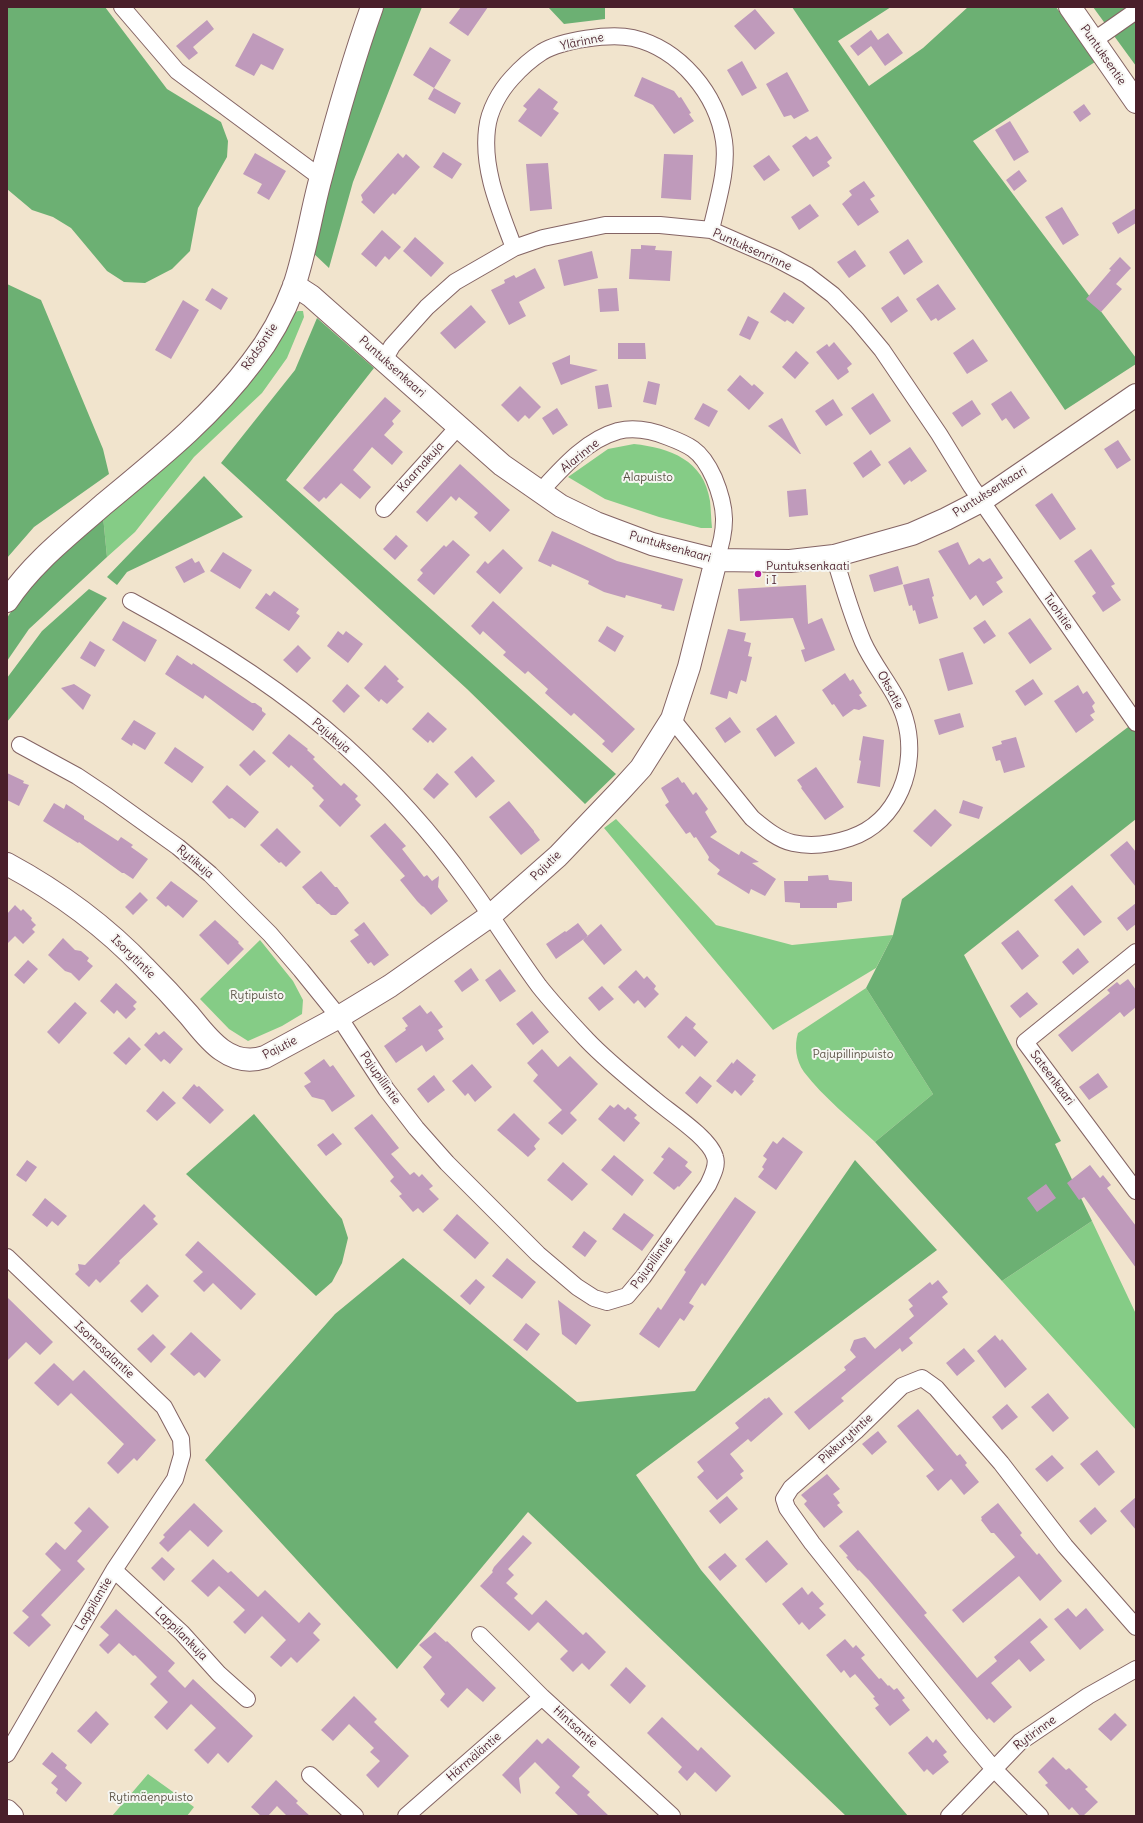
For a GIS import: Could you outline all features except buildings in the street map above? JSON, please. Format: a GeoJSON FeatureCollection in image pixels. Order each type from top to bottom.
{"type":"FeatureCollection","features":[{"type":"Feature","properties":{"kind":"street"},"geometry":{"type":"LineString","coordinates":[[122,7],[176,71],[320,177]]}},
{"type":"Feature","properties":{"kind":"street","name":"Rödsöntie"},"geometry":{"type":"LineString","coordinates":[[7,601],[31,571],[51,551],[168,452],[211,409],[252,362],[273,333],[294,285],[320,177],[355,54],[372,7]]}},
{"type":"Feature","properties":{"kind":"street","name":"Puntuksentie"},"geometry":{"type":"LineString","coordinates":[[1070,7],[1136,102]]}},
{"type":"Feature","properties":{"kind":"street"},"geometry":{"type":"LineString","coordinates":[[1093,41],[1136,11]]}},
{"type":"Feature","properties":{"kind":"street","name":"Ylärinne"},"geometry":{"type":"LineString","coordinates":[[514,248],[498,203],[486,152],[487,127],[494,105],[506,85],[522,67],[543,52],[574,41],[606,36],[633,38],[661,48],[680,62],[699,82],[713,106],[721,125],[724,165],[711,230]]}},
{"type":"Feature","properties":{"kind":"street","name":"Puntuksenrinne"},"geometry":{"type":"LineString","coordinates":[[384,360],[392,346],[427,307],[455,282],[514,248],[543,238],[605,225],[660,225],[711,230],[775,258],[808,276],[833,295],[857,320],[882,350],[939,434],[981,500]]}},
{"type":"Feature","properties":{"kind":"street","name":"Puntuksenkaari"},"geometry":{"type":"LineString","coordinates":[[294,285],[311,296],[502,465],[561,506],[596,523],[652,544],[716,560],[790,561],[834,556],[912,534],[946,519],[981,500],[1136,395]]}},
{"type":"Feature","properties":{"kind":"street","name":"Kaarnakuja"},"geometry":{"type":"LineString","coordinates":[[384,509],[459,426]]}},
{"type":"Feature","properties":{"kind":"street","name":"Alarinne"},"geometry":{"type":"LineString","coordinates":[[540,492],[571,460],[589,445],[602,438],[618,431],[635,429],[657,432],[693,449],[707,463],[712,472],[723,503],[725,520],[722,544],[716,560]]}},
{"type":"Feature","properties":{"kind":"street","name":"Tuohitie"},"geometry":{"type":"LineString","coordinates":[[981,500],[1136,724]]}},
{"type":"Feature","properties":{"kind":"street","name":"Oksatie"},"geometry":{"type":"LineString","coordinates":[[672,719],[752,818],[766,829],[792,843],[831,843],[856,835],[882,819],[895,803],[904,784],[908,762],[909,739],[905,719],[896,697],[867,650],[854,622],[834,556]]}},
{"type":"Feature","properties":{"kind":"street","name":"Pajutie"},"geometry":{"type":"LineString","coordinates":[[247,1060],[256,1060],[265,1057],[339,1017],[396,981],[490,916],[558,856],[620,791],[641,768],[672,719],[689,667],[716,560]]}},
{"type":"Feature","properties":{"kind":"street","name":"Pajukuja"},"geometry":{"type":"LineString","coordinates":[[131,601],[167,620],[254,676],[342,744],[372,771],[409,809],[468,883],[490,916]]}},
{"type":"Feature","properties":{"kind":"street","name":"Rytikuja"},"geometry":{"type":"LineString","coordinates":[[20,745],[77,776],[107,796],[178,847],[205,869],[270,934],[339,1017]]}},
{"type":"Feature","properties":{"kind":"street","name":"Isorytintie"},"geometry":{"type":"LineString","coordinates":[[7,864],[42,885],[107,933],[145,968],[212,1042],[236,1058],[247,1060]]}},
{"type":"Feature","properties":{"kind":"street","name":"Pajupillintie"},"geometry":{"type":"LineString","coordinates":[[339,1017],[386,1089],[416,1128],[447,1163],[538,1254],[577,1287],[594,1298],[607,1302],[628,1296],[708,1185],[715,1168],[715,1157],[704,1140],[655,1100],[589,1042],[540,987],[490,916]]}},
{"type":"Feature","properties":{"kind":"street","name":"Sateenkaari"},"geometry":{"type":"LineString","coordinates":[[1136,952],[1025,1042],[1136,1191]]}},
{"type":"Feature","properties":{"kind":"street","name":"Isomosalantie"},"geometry":{"type":"LineString","coordinates":[[7,1257],[164,1407],[181,1439],[182,1455]]}},
{"type":"Feature","properties":{"kind":"street","name":"Pikkurytintie"},"geometry":{"type":"LineString","coordinates":[[993,1768],[868,1614],[787,1508],[784,1499],[791,1488],[856,1431],[902,1386],[922,1378],[936,1388],[1001,1463],[1065,1546],[1136,1627]]}},
{"type":"Feature","properties":{"kind":"street","name":"Lappilantie"},"geometry":{"type":"LineString","coordinates":[[7,1754],[114,1570],[175,1479],[182,1455]]}},
{"type":"Feature","properties":{"kind":"street","name":"Lappilankuja"},"geometry":{"type":"LineString","coordinates":[[114,1570],[182,1633],[219,1674],[247,1699]]}},
{"type":"Feature","properties":{"kind":"street","name":"Hintsantie"},"geometry":{"type":"LineString","coordinates":[[480,1635],[542,1697],[672,1816]]}},
{"type":"Feature","properties":{"kind":"street","name":"Rytirinne"},"geometry":{"type":"LineString","coordinates":[[948,1816],[993,1768],[1020,1742],[1088,1696],[1136,1669]]}},
{"type":"Feature","properties":{"kind":"street","name":"Härmäläntie"},"geometry":{"type":"LineString","coordinates":[[406,1816],[542,1697]]}},
{"type":"Feature","properties":{"kind":"street"},"geometry":{"type":"LineString","coordinates":[[993,1768],[1040,1816]]}},
{"type":"Feature","properties":{"kind":"street"},"geometry":{"type":"LineString","coordinates":[[310,1775],[355,1816]]}},
{"type":"Feature","properties":{"kind":"street"},"geometry":{"type":"LineString","coordinates":[[7,1811],[12,1816]]}},
{"type":"Feature","properties":{"kind":"green space"},"geometry":{"type":"Polygon","coordinates":[[[7,7],[105,7],[167,89],[221,122],[228,141],[227,157],[198,208],[190,251],[172,269],[145,283],[124,282],[107,271],[71,228],[53,217],[32,210],[7,189],[7,7]]]}},
{"type":"Feature","properties":{"kind":"green space"},"geometry":{"type":"Polygon","coordinates":[[[380,7],[422,7],[353,182],[329,268],[311,251],[357,78],[380,7]]]}},
{"type":"Feature","properties":{"kind":"green space"},"geometry":{"type":"Polygon","coordinates":[[[548,7],[605,7],[605,19],[564,24],[548,7]]]}},
{"type":"Feature","properties":{"kind":"green space"},"geometry":{"type":"Polygon","coordinates":[[[792,7],[891,7],[838,41],[869,86],[923,48],[968,7],[1056,7],[1095,62],[973,141],[1136,358],[1136,364],[1065,410],[792,7]]]}},
{"type":"Feature","properties":{"kind":"green space"},"geometry":{"type":"Polygon","coordinates":[[[1093,7],[1136,7],[1136,66],[1093,7]]]}},
{"type":"Feature","properties":{"kind":"green space"},"geometry":{"type":"Polygon","coordinates":[[[7,284],[41,300],[103,449],[109,474],[34,527],[7,558],[7,284]]]}},
{"type":"Feature","properties":{"kind":"green space"},"geometry":{"type":"Polygon","coordinates":[[[298,311],[303,311],[304,317],[287,358],[262,393],[194,457],[135,532],[107,557],[103,516],[292,314],[298,311]]]}},
{"type":"Feature","properties":{"kind":"green space"},"geometry":{"type":"Polygon","coordinates":[[[317,318],[374,368],[286,480],[616,774],[585,804],[467,689],[221,463],[295,370],[317,318]]]}},
{"type":"Feature","properties":{"kind":"green space","name":"Alapuisto"},"geometry":{"type":"Polygon","coordinates":[[[634,444],[672,453],[693,466],[701,475],[706,487],[710,501],[712,528],[701,528],[659,517],[605,499],[568,477],[608,449],[634,444]]]}},
{"type":"Feature","properties":{"kind":"green space"},"geometry":{"type":"Polygon","coordinates":[[[204,476],[243,517],[127,572],[117,585],[107,577],[204,476]]]}},
{"type":"Feature","properties":{"kind":"green space"},"geometry":{"type":"Polygon","coordinates":[[[103,516],[107,557],[29,629],[7,661],[7,618],[19,599],[59,556],[103,516]]]}},
{"type":"Feature","properties":{"kind":"green space"},"geometry":{"type":"Polygon","coordinates":[[[89,589],[107,598],[7,722],[7,678],[42,631],[89,589]]]}},
{"type":"Feature","properties":{"kind":"green space"},"geometry":{"type":"Polygon","coordinates":[[[1136,721],[1136,819],[964,955],[1061,1141],[1055,1144],[1092,1221],[1002,1281],[875,1142],[933,1094],[866,988],[893,935],[902,899],[1136,721]]]}},
{"type":"Feature","properties":{"kind":"green space"},"geometry":{"type":"Polygon","coordinates":[[[616,819],[716,925],[792,945],[893,935],[876,968],[773,1030],[604,828],[616,819]]]}},
{"type":"Feature","properties":{"kind":"green space","name":"Rytipuisto"},"geometry":{"type":"Polygon","coordinates":[[[260,940],[293,981],[303,1000],[302,1014],[282,1026],[248,1041],[229,1029],[200,999],[260,940]]]}},
{"type":"Feature","properties":{"kind":"green space","name":"Pajupillinpuisto"},"geometry":{"type":"Polygon","coordinates":[[[866,988],[933,1094],[875,1142],[829,1099],[804,1072],[799,1063],[796,1048],[798,1033],[866,988]]]}},
{"type":"Feature","properties":{"kind":"green space"},"geometry":{"type":"Polygon","coordinates":[[[254,1114],[342,1219],[348,1238],[342,1263],[332,1282],[316,1296],[186,1174],[254,1114]]]}},
{"type":"Feature","properties":{"kind":"green space"},"geometry":{"type":"Polygon","coordinates":[[[855,1160],[937,1250],[636,1475],[701,1570],[908,1816],[846,1816],[528,1512],[397,1669],[205,1460],[335,1314],[403,1258],[577,1402],[695,1391],[855,1160]]]}},
{"type":"Feature","properties":{"kind":"green space"},"geometry":{"type":"Polygon","coordinates":[[[1092,1221],[1136,1314],[1136,1430],[1002,1281],[1092,1221]]]}},
{"type":"Feature","properties":{"kind":"green space","name":"Rytimäenpuisto"},"geometry":{"type":"Polygon","coordinates":[[[148,1774],[194,1807],[187,1816],[112,1816],[148,1774]]]}},
{"type":"Feature","properties":{"kind":"place","name":"Puntuksenkaati i I"},"geometry":{"type":"Point","coordinates":[758,574]}}]}
